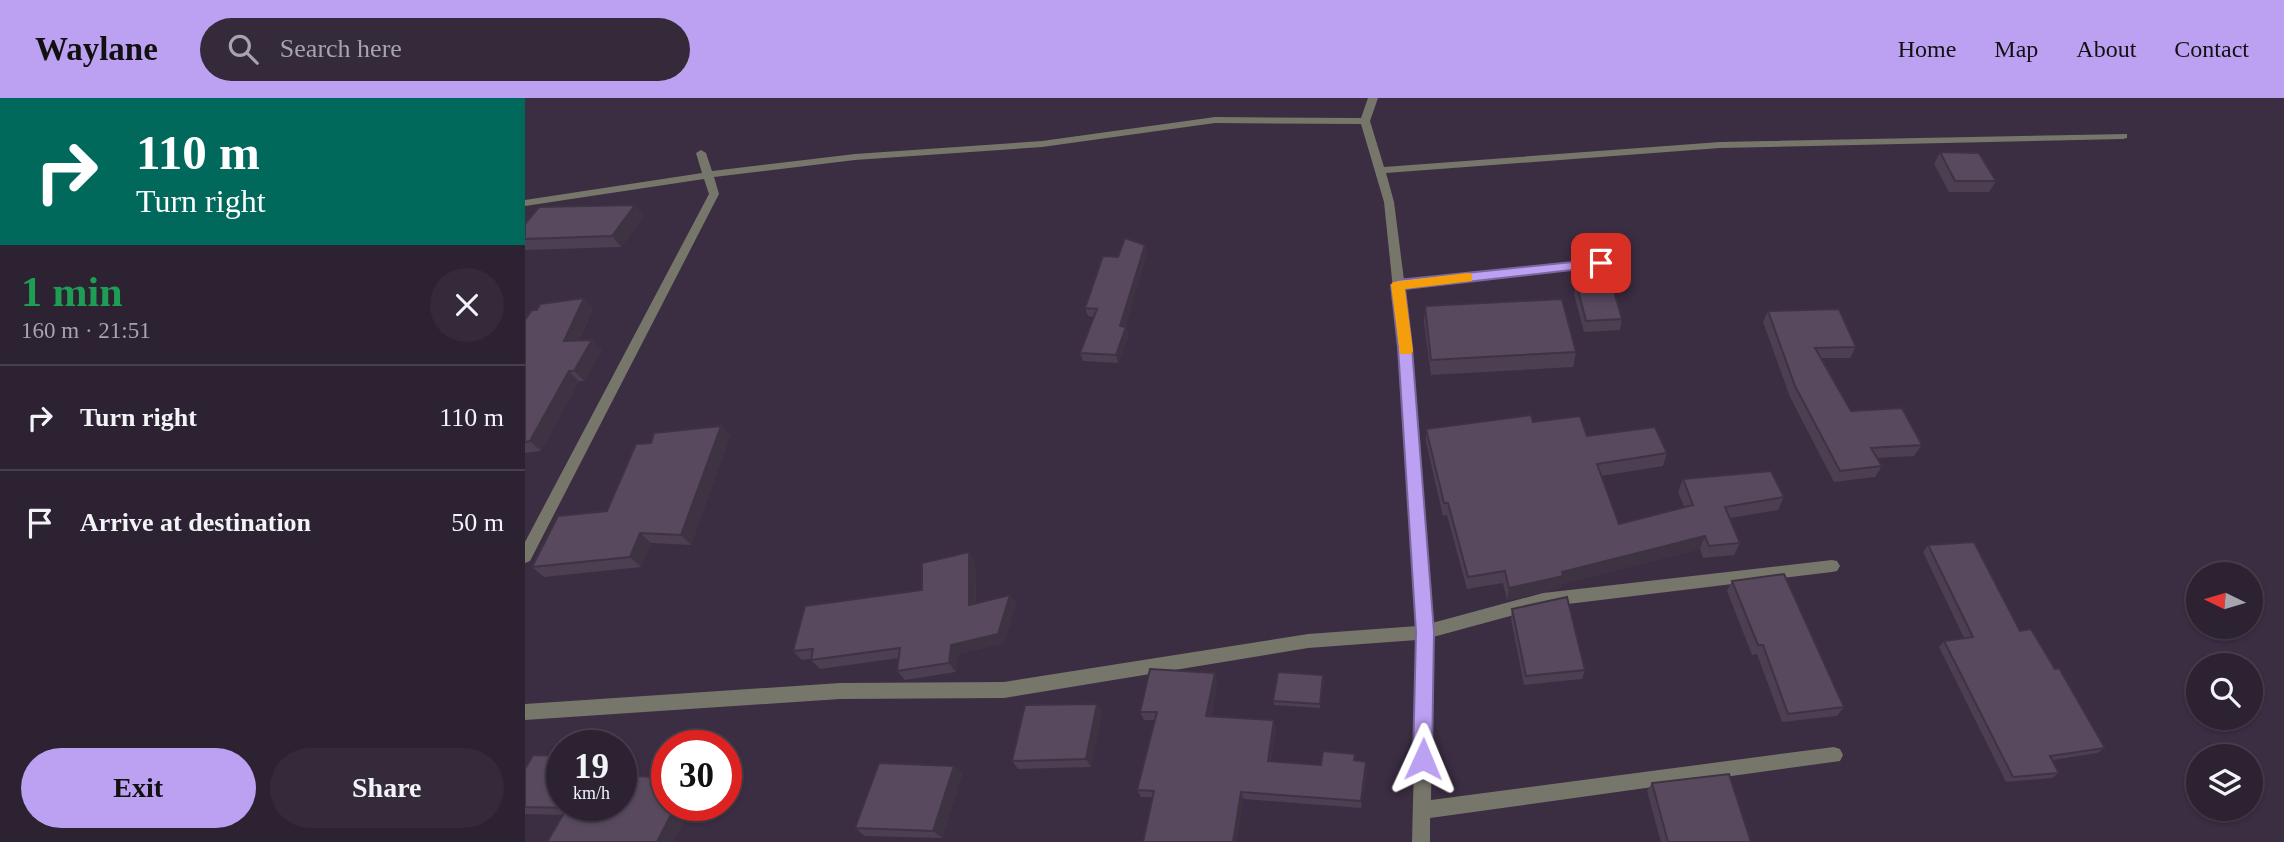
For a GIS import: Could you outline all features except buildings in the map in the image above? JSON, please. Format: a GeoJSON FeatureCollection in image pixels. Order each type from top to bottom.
{"type":"FeatureCollection","features":[{"type":"Feature","properties":{"kind":"street"},"geometry":{"type":"LineString","coordinates":[[1373,98],[1365,121],[1389,202],[1406,361],[1425,632],[1421,842]]}},
{"type":"Feature","properties":{"kind":"street"},"geometry":{"type":"LineString","coordinates":[[525,203],[708,175],[855,157],[1042,144],[1215,120],[1365,121]]}},
{"type":"Feature","properties":{"kind":"street"},"geometry":{"type":"LineString","coordinates":[[1380,170],[1720,145],[2123,136]]}},
{"type":"Feature","properties":{"kind":"street"},"geometry":{"type":"LineString","coordinates":[[525,557],[714,194],[701,153]]}},
{"type":"Feature","properties":{"kind":"street"},"geometry":{"type":"LineString","coordinates":[[1398,285],[1601,263]]}},
{"type":"Feature","properties":{"kind":"street"},"geometry":{"type":"LineString","coordinates":[[525,712],[840,691],[1004,690],[1308,641],[1425,632],[1543,600],[1832,566]]}},
{"type":"Feature","properties":{"kind":"street"},"geometry":{"type":"LineString","coordinates":[[1422,810],[1834,755]]}},
{"type":"Feature","properties":{"kind":"slow traffic"},"geometry":{"type":"LineString","coordinates":[[1406,351],[1398,285],[1467,278]]}},
{"type":"Feature","properties":{"kind":"route"},"geometry":{"type":"LineString","coordinates":[[1423,759],[1425,632],[1405,347],[1398,285],[1601,263]]}}]}
